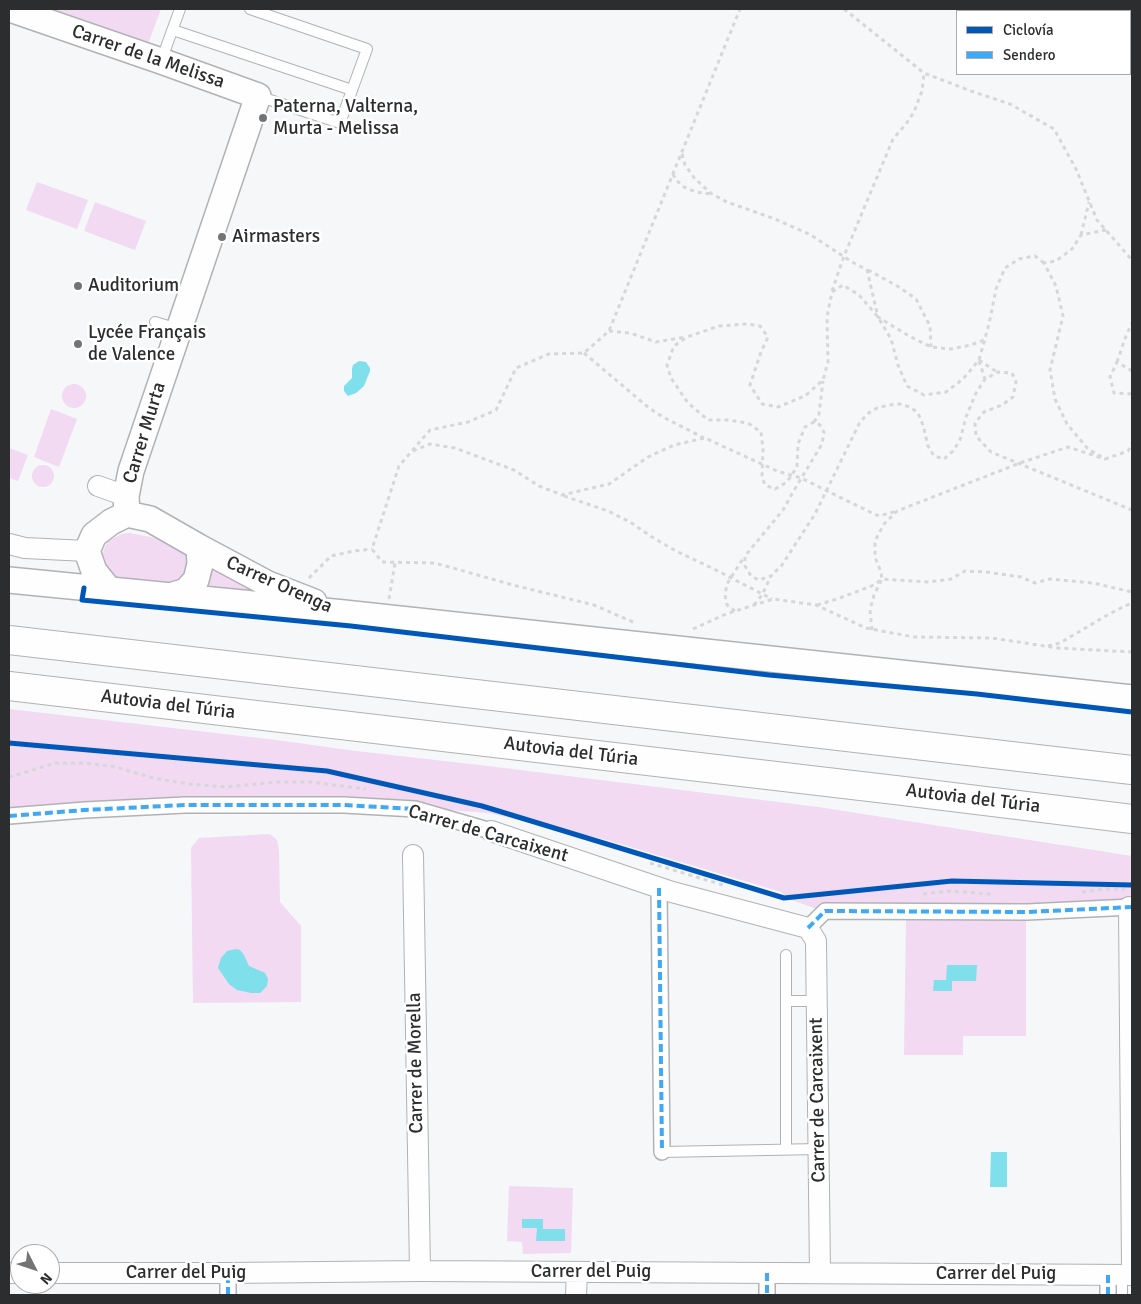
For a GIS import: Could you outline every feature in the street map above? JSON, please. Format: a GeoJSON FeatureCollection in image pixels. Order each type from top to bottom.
{"type":"FeatureCollection","features":[{"type":"Feature","properties":{"kind":"highway"},"geometry":{"type":"LineString","coordinates":[[9,640],[1132,770]]}},
{"type":"Feature","properties":{"kind":"highway","name":"Autovia del Túria"},"geometry":{"type":"LineString","coordinates":[[9,686],[1132,819]]}},
{"type":"Feature","properties":{"kind":"street","name":"Carrer de la Melissa"},"geometry":{"type":"LineString","coordinates":[[10,9],[258,96]]}},
{"type":"Feature","properties":{"kind":"street","name":"Carrer Murta"},"geometry":{"type":"LineString","coordinates":[[126,505],[131,471],[167,326],[258,96]]}},
{"type":"Feature","properties":{"kind":"street"},"geometry":{"type":"LineString","coordinates":[[98,486],[126,505],[111,522],[94,535],[87,550],[94,571],[110,591]]}},
{"type":"Feature","properties":{"kind":"street","name":"Carrer Orenga"},"geometry":{"type":"LineString","coordinates":[[126,505],[198,547],[268,584],[344,613]]}},
{"type":"Feature","properties":{"kind":"street"},"geometry":{"type":"LineString","coordinates":[[9,544],[25,548],[87,550]]}},
{"type":"Feature","properties":{"kind":"street"},"geometry":{"type":"LineString","coordinates":[[170,596],[186,591],[196,580],[200,564],[198,547]]}},
{"type":"Feature","properties":{"kind":"street","name":"Carrer Orenga"},"geometry":{"type":"LineString","coordinates":[[9,580],[344,613]]}},
{"type":"Feature","properties":{"kind":"street"},"geometry":{"type":"LineString","coordinates":[[344,613],[1132,698]]}},
{"type":"Feature","properties":{"kind":"street","name":"Carrer de Carcaixent"},"geometry":{"type":"LineString","coordinates":[[9,816],[185,804],[344,805],[415,809],[491,831],[659,888],[808,928],[816,941],[820,1274]]}},
{"type":"Feature","properties":{"kind":"street","name":"Carrer de Morella"},"geometry":{"type":"LineString","coordinates":[[413,855],[420,1271]]}},
{"type":"Feature","properties":{"kind":"street"},"geometry":{"type":"LineString","coordinates":[[659,888],[662,1152]]}},
{"type":"Feature","properties":{"kind":"street"},"geometry":{"type":"LineString","coordinates":[[808,928],[825,911],[1027,912],[1130,907],[1124,1273],[1108,1295]]}},
{"type":"Feature","properties":{"kind":"street","name":"Carrer del Puig"},"geometry":{"type":"LineString","coordinates":[[60,1273],[420,1271],[820,1274],[1124,1273]]}},
{"type":"Feature","properties":{"kind":"street"},"geometry":{"type":"LineString","coordinates":[[576,1295],[577,1272]]}},
{"type":"Feature","properties":{"kind":"street"},"geometry":{"type":"LineString","coordinates":[[228,1273],[228,1295]]}},
{"type":"Feature","properties":{"kind":"street"},"geometry":{"type":"LineString","coordinates":[[767,1273],[767,1295]]}},
{"type":"Feature","properties":{"kind":"lane"},"geometry":{"type":"LineString","coordinates":[[161,61],[180,9]]}},
{"type":"Feature","properties":{"kind":"lane"},"geometry":{"type":"LineString","coordinates":[[250,9],[367,49],[340,123],[258,96]]}},
{"type":"Feature","properties":{"kind":"lane"},"geometry":{"type":"LineString","coordinates":[[173,30],[352,90]]}},
{"type":"Feature","properties":{"kind":"lane"},"geometry":{"type":"LineString","coordinates":[[786,955],[786,1149]]}},
{"type":"Feature","properties":{"kind":"lane"},"geometry":{"type":"LineString","coordinates":[[786,1001],[816,1001]]}},
{"type":"Feature","properties":{"kind":"lane"},"geometry":{"type":"LineString","coordinates":[[662,1152],[818,1148]]}},
{"type":"Feature","properties":{"kind":"lane"},"geometry":{"type":"LineString","coordinates":[[1122,1295],[1124,1273]]}},
{"type":"Feature","properties":{"kind":"path"},"geometry":{"type":"LineString","coordinates":[[372,549],[399,466],[430,430],[468,422],[496,410],[516,368],[549,354],[584,353],[609,332],[740,9]]}},
{"type":"Feature","properties":{"kind":"path"},"geometry":{"type":"LineString","coordinates":[[844,9],[924,73],[1010,104],[1054,129],[1076,168],[1097,220],[1132,260]]}},
{"type":"Feature","properties":{"kind":"path"},"geometry":{"type":"LineString","coordinates":[[687,337],[674,346],[667,365],[671,378],[688,403],[708,420],[748,423],[761,432],[763,449],[762,477],[765,485],[775,489],[787,482],[796,467],[798,444],[804,427],[814,422],[819,414],[823,380],[828,362],[827,317],[832,292],[844,256],[893,139],[914,112],[922,91],[924,73]]}},
{"type":"Feature","properties":{"kind":"path"},"geometry":{"type":"LineString","coordinates":[[682,153],[685,164],[695,179],[712,194],[727,202],[775,219],[811,235],[867,270],[899,287],[916,300],[930,326],[931,347]]}},
{"type":"Feature","properties":{"kind":"path"},"geometry":{"type":"LineString","coordinates":[[673,174],[676,180],[684,187],[696,192],[712,194]]}},
{"type":"Feature","properties":{"kind":"path"},"geometry":{"type":"LineString","coordinates":[[1044,263],[1056,261],[1072,249],[1081,235],[1089,202]]}},
{"type":"Feature","properties":{"kind":"path"},"geometry":{"type":"LineString","coordinates":[[1081,235],[1106,230]]}},
{"type":"Feature","properties":{"kind":"path"},"geometry":{"type":"LineString","coordinates":[[832,292],[843,285],[859,295],[878,317],[891,339],[898,365],[907,386],[924,395],[946,392],[963,379],[979,360],[996,289],[1004,268],[1019,259],[1035,256],[1044,263],[1056,286],[1063,316],[1050,370],[1054,399],[1067,424],[1088,449],[1105,459]]}},
{"type":"Feature","properties":{"kind":"path"},"geometry":{"type":"LineString","coordinates":[[867,270],[878,317],[909,336],[931,347],[951,349],[985,340]]}},
{"type":"Feature","properties":{"kind":"path"},"geometry":{"type":"LineString","coordinates":[[1132,323],[1110,378],[1114,393],[1132,394]]}},
{"type":"Feature","properties":{"kind":"path"},"geometry":{"type":"LineString","coordinates":[[609,332],[630,333],[656,342],[687,337],[719,326],[747,324],[760,326],[768,336],[750,385],[762,404],[778,407],[804,396],[823,380]]}},
{"type":"Feature","properties":{"kind":"path"},"geometry":{"type":"LineString","coordinates":[[584,353],[649,408],[663,416],[705,438],[777,471],[802,478],[879,516],[1068,447],[1105,459],[1128,451],[1132,444]]}},
{"type":"Feature","properties":{"kind":"path"},"geometry":{"type":"LineString","coordinates":[[979,360],[998,372],[1012,373],[1016,382],[1013,397],[1002,405],[984,412],[975,423],[976,436],[991,452],[1132,510]]}},
{"type":"Feature","properties":{"kind":"path"},"geometry":{"type":"LineString","coordinates":[[979,360],[985,379]]}},
{"type":"Feature","properties":{"kind":"path"},"geometry":{"type":"LineString","coordinates":[[1116,362],[1132,372]]}},
{"type":"Feature","properties":{"kind":"path"},"geometry":{"type":"LineString","coordinates":[[753,606],[762,595],[771,576],[782,565],[815,514],[859,424],[867,414],[877,408],[889,405],[900,404],[910,407],[918,413],[928,446],[934,456],[944,459],[953,451],[960,440],[966,417],[976,393],[985,379],[998,372]]}},
{"type":"Feature","properties":{"kind":"path"},"geometry":{"type":"LineString","coordinates":[[735,611],[727,605],[725,595],[727,584],[745,556],[783,510],[822,444],[824,432],[814,422]]}},
{"type":"Feature","properties":{"kind":"path"},"geometry":{"type":"LineString","coordinates":[[562,495],[609,484],[648,457],[674,445],[705,438]]}},
{"type":"Feature","properties":{"kind":"path"},"geometry":{"type":"LineString","coordinates":[[411,452],[430,444],[456,448],[514,470],[539,486],[608,511],[630,522],[676,551],[731,577],[762,595],[773,599],[816,605],[872,630],[914,638],[992,638],[1058,648],[1132,652]]}},
{"type":"Feature","properties":{"kind":"path"},"geometry":{"type":"LineString","coordinates":[[872,630],[870,610],[874,595],[882,579],[875,557],[875,540],[884,524],[897,511]]}},
{"type":"Feature","properties":{"kind":"path"},"geometry":{"type":"LineString","coordinates":[[372,549],[382,562],[435,564],[594,604],[635,624]]}},
{"type":"Feature","properties":{"kind":"path"},"geometry":{"type":"LineString","coordinates":[[299,596],[308,579],[331,556],[372,549]]}},
{"type":"Feature","properties":{"kind":"path"},"geometry":{"type":"LineString","coordinates":[[745,556],[745,566],[750,576],[760,580],[771,576]]}},
{"type":"Feature","properties":{"kind":"path"},"geometry":{"type":"LineString","coordinates":[[385,618],[395,563]]}},
{"type":"Feature","properties":{"kind":"path"},"geometry":{"type":"LineString","coordinates":[[816,605],[874,585],[882,579],[929,582],[951,579],[965,571],[1021,577],[1035,583],[1050,580],[1093,583],[1132,592]]}},
{"type":"Feature","properties":{"kind":"path"},"geometry":{"type":"LineString","coordinates":[[692,630],[735,611],[773,599]]}},
{"type":"Feature","properties":{"kind":"path"},"geometry":{"type":"LineString","coordinates":[[1046,646],[1060,643],[1109,614],[1132,604]]}},
{"type":"Feature","properties":{"kind":"path"},"geometry":{"type":"LineString","coordinates":[[652,858],[728,880]]}},
{"type":"Feature","properties":{"kind":"path"},"geometry":{"type":"LineString","coordinates":[[1094,884],[1132,885]]}},
{"type":"Feature","properties":{"kind":"shaded area"},"geometry":{"type":"Polygon","coordinates":[[[20,9],[161,9],[144,55],[20,9]]]}},
{"type":"Feature","properties":{"kind":"shaded area"},"geometry":{"type":"Polygon","coordinates":[[[37,182],[88,200],[77,229],[26,210],[37,182]]]}},
{"type":"Feature","properties":{"kind":"shaded area"},"geometry":{"type":"Polygon","coordinates":[[[95,202],[146,221],[135,250],[84,231],[95,202]]]}},
{"type":"Feature","properties":{"kind":"shaded area"},"geometry":{"type":"Polygon","coordinates":[[[74,384],[82,388],[86,396],[82,404],[74,408],[66,404],[62,396],[66,388],[74,384]]]}},
{"type":"Feature","properties":{"kind":"shaded area"},"geometry":{"type":"Polygon","coordinates":[[[51,409],[77,419],[59,467],[34,457],[51,409]]]}},
{"type":"Feature","properties":{"kind":"shaded area"},"geometry":{"type":"Polygon","coordinates":[[[9,448],[28,455],[18,481],[9,478],[9,448]]]}},
{"type":"Feature","properties":{"kind":"shaded area"},"geometry":{"type":"Polygon","coordinates":[[[39,465],[47,465],[54,472],[54,480],[47,487],[39,487],[32,480],[32,472],[39,465]]]}},
{"type":"Feature","properties":{"kind":"shaded area"},"geometry":{"type":"Polygon","coordinates":[[[129,533],[182,543],[194,560],[176,589],[115,580],[102,561],[102,553],[108,541],[122,534],[129,533]]]}},
{"type":"Feature","properties":{"kind":"shaded area"},"geometry":{"type":"Polygon","coordinates":[[[208,565],[297,601],[199,587],[208,565]]]}},
{"type":"Feature","properties":{"kind":"shaded area"},"geometry":{"type":"Polygon","coordinates":[[[9,709],[818,807],[1132,856],[1132,905],[836,916],[789,899],[781,892],[607,840],[489,813],[381,805],[9,818],[9,709]]]}},
{"type":"Feature","properties":{"kind":"shaded area"},"geometry":{"type":"Polygon","coordinates":[[[270,834],[277,840],[279,851],[280,902],[301,926],[301,1002],[193,1003],[191,848],[199,838],[270,834]]]}},
{"type":"Feature","properties":{"kind":"shaded area"},"geometry":{"type":"Polygon","coordinates":[[[1026,916],[1026,1036],[963,1036],[963,1055],[904,1055],[906,918],[1026,916]]]}},
{"type":"Feature","properties":{"kind":"shaded area"},"geometry":{"type":"Polygon","coordinates":[[[509,1186],[573,1188],[571,1253],[523,1254],[522,1242],[507,1241],[509,1186]]]}},
{"type":"Feature","properties":{"kind":"water"},"geometry":{"type":"Polygon","coordinates":[[[359,361],[366,362],[370,371],[364,386],[356,393],[348,396],[344,391],[344,386],[352,378],[353,365],[359,361]]]}},
{"type":"Feature","properties":{"kind":"water"},"geometry":{"type":"Polygon","coordinates":[[[240,950],[244,955],[249,966],[265,973],[268,979],[267,986],[260,993],[237,990],[229,984],[218,968],[221,958],[227,951],[240,950]]]}},
{"type":"Feature","properties":{"kind":"water"},"geometry":{"type":"Polygon","coordinates":[[[947,965],[977,965],[976,981],[952,981],[952,991],[933,991],[934,980],[946,980],[947,965]]]}},
{"type":"Feature","properties":{"kind":"water"},"geometry":{"type":"Polygon","coordinates":[[[991,1152],[1007,1152],[1007,1187],[990,1187],[991,1152]]]}},
{"type":"Feature","properties":{"kind":"water"},"geometry":{"type":"Polygon","coordinates":[[[522,1219],[543,1219],[543,1229],[565,1229],[565,1241],[536,1241],[537,1228],[522,1228],[522,1219]]]}},
{"type":"Feature","properties":{"kind":"marked path"},"geometry":{"type":"LineString","coordinates":[[9,816],[185,805],[344,805],[415,809],[491,831]]}},
{"type":"Feature","properties":{"kind":"marked path"},"geometry":{"type":"LineString","coordinates":[[659,888],[662,1152]]}},
{"type":"Feature","properties":{"kind":"marked path"},"geometry":{"type":"LineString","coordinates":[[808,928],[825,911],[1027,912],[1132,907]]}},
{"type":"Feature","properties":{"kind":"marked path"},"geometry":{"type":"LineString","coordinates":[[228,1273],[228,1295]]}},
{"type":"Feature","properties":{"kind":"marked path"},"geometry":{"type":"LineString","coordinates":[[767,1273],[767,1295]]}},
{"type":"Feature","properties":{"kind":"marked path"},"geometry":{"type":"LineString","coordinates":[[1108,1275],[1108,1295]]}},
{"type":"Feature","properties":{"kind":"cycle path"},"geometry":{"type":"LineString","coordinates":[[84,588],[82,600],[351,626],[769,675],[977,694],[1132,712]]}},
{"type":"Feature","properties":{"kind":"cycle path"},"geometry":{"type":"LineString","coordinates":[[9,743],[327,771],[482,806],[784,898],[952,881],[1132,885]]}},
{"type":"Feature","properties":{"kind":"place","name":"Paterna, Valterna, Murta - Melissa"},"geometry":{"type":"Point","coordinates":[263,118]}},
{"type":"Feature","properties":{"kind":"place","name":"Airmasters"},"geometry":{"type":"Point","coordinates":[222,237]}},
{"type":"Feature","properties":{"kind":"place","name":"Auditorium"},"geometry":{"type":"Point","coordinates":[78,286]}},
{"type":"Feature","properties":{"kind":"place","name":"Lycée Français de Valence"},"geometry":{"type":"Point","coordinates":[78,344]}}]}
